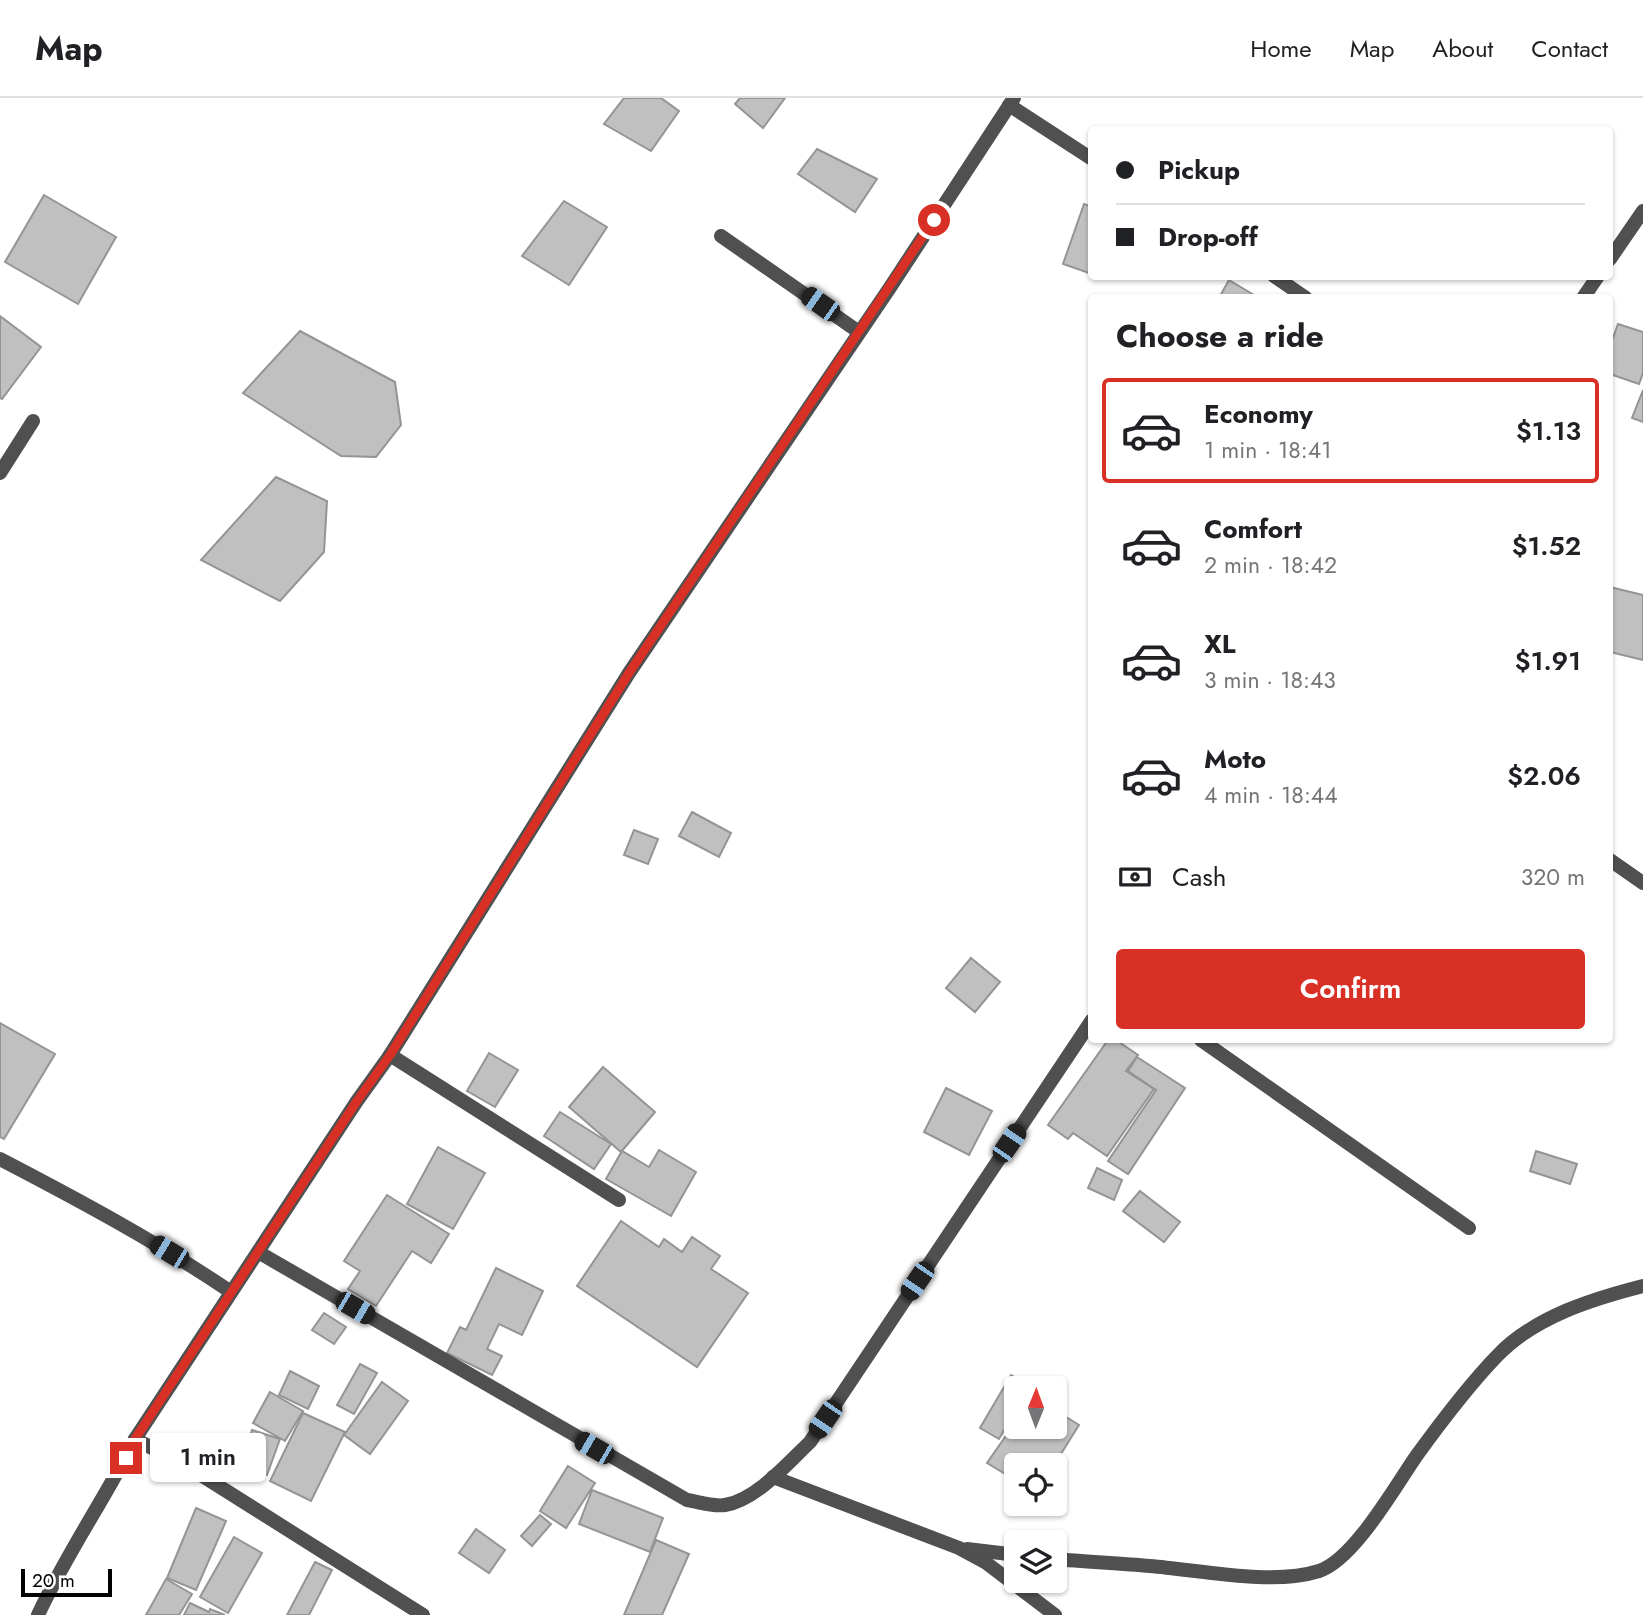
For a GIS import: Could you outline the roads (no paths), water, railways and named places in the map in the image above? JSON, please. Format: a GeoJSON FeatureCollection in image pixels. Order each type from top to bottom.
{"type":"FeatureCollection","features":[{"type":"Feature","properties":{"kind":"street"},"geometry":{"type":"LineString","coordinates":[[38,1615],[52,1585],[117,1476],[135,1439],[230,1292],[390,1055],[629,673],[1011,102],[1088,156]]}},
{"type":"Feature","properties":{"kind":"street"},"geometry":{"type":"LineString","coordinates":[[1613,255],[1643,211]]}},
{"type":"Feature","properties":{"kind":"street"},"geometry":{"type":"LineString","coordinates":[[721,236],[859,332]]}},
{"type":"Feature","properties":{"kind":"street"},"geometry":{"type":"LineString","coordinates":[[1280,280],[1301,294]]}},
{"type":"Feature","properties":{"kind":"street"},"geometry":{"type":"LineString","coordinates":[[0,473],[33,421]]}},
{"type":"Feature","properties":{"kind":"street"},"geometry":{"type":"LineString","coordinates":[[1613,862],[1643,883]]}},
{"type":"Feature","properties":{"kind":"street"},"geometry":{"type":"LineString","coordinates":[[258,1252],[687,1500],[725,1505],[743,1498],[773,1477],[810,1442],[1088,1026]]}},
{"type":"Feature","properties":{"kind":"street"},"geometry":{"type":"LineString","coordinates":[[1205,1043],[1469,1228]]}},
{"type":"Feature","properties":{"kind":"street"},"geometry":{"type":"LineString","coordinates":[[390,1055],[619,1200]]}},
{"type":"Feature","properties":{"kind":"street"},"geometry":{"type":"LineString","coordinates":[[0,1159],[129,1228],[230,1292]]}},
{"type":"Feature","properties":{"kind":"street"},"geometry":{"type":"LineString","coordinates":[[1067,1560],[1244,1575],[1307,1574],[1327,1568],[1342,1556],[1378,1514],[1418,1454],[1497,1355],[1526,1331],[1577,1306],[1643,1286]]}},
{"type":"Feature","properties":{"kind":"street"},"geometry":{"type":"LineString","coordinates":[[135,1439],[190,1468],[423,1615]]}},
{"type":"Feature","properties":{"kind":"street"},"geometry":{"type":"LineString","coordinates":[[773,1477],[959,1548],[985,1562],[1055,1615]]}},
{"type":"Feature","properties":{"kind":"street"},"geometry":{"type":"LineString","coordinates":[[959,1548],[1004,1553]]}}]}
